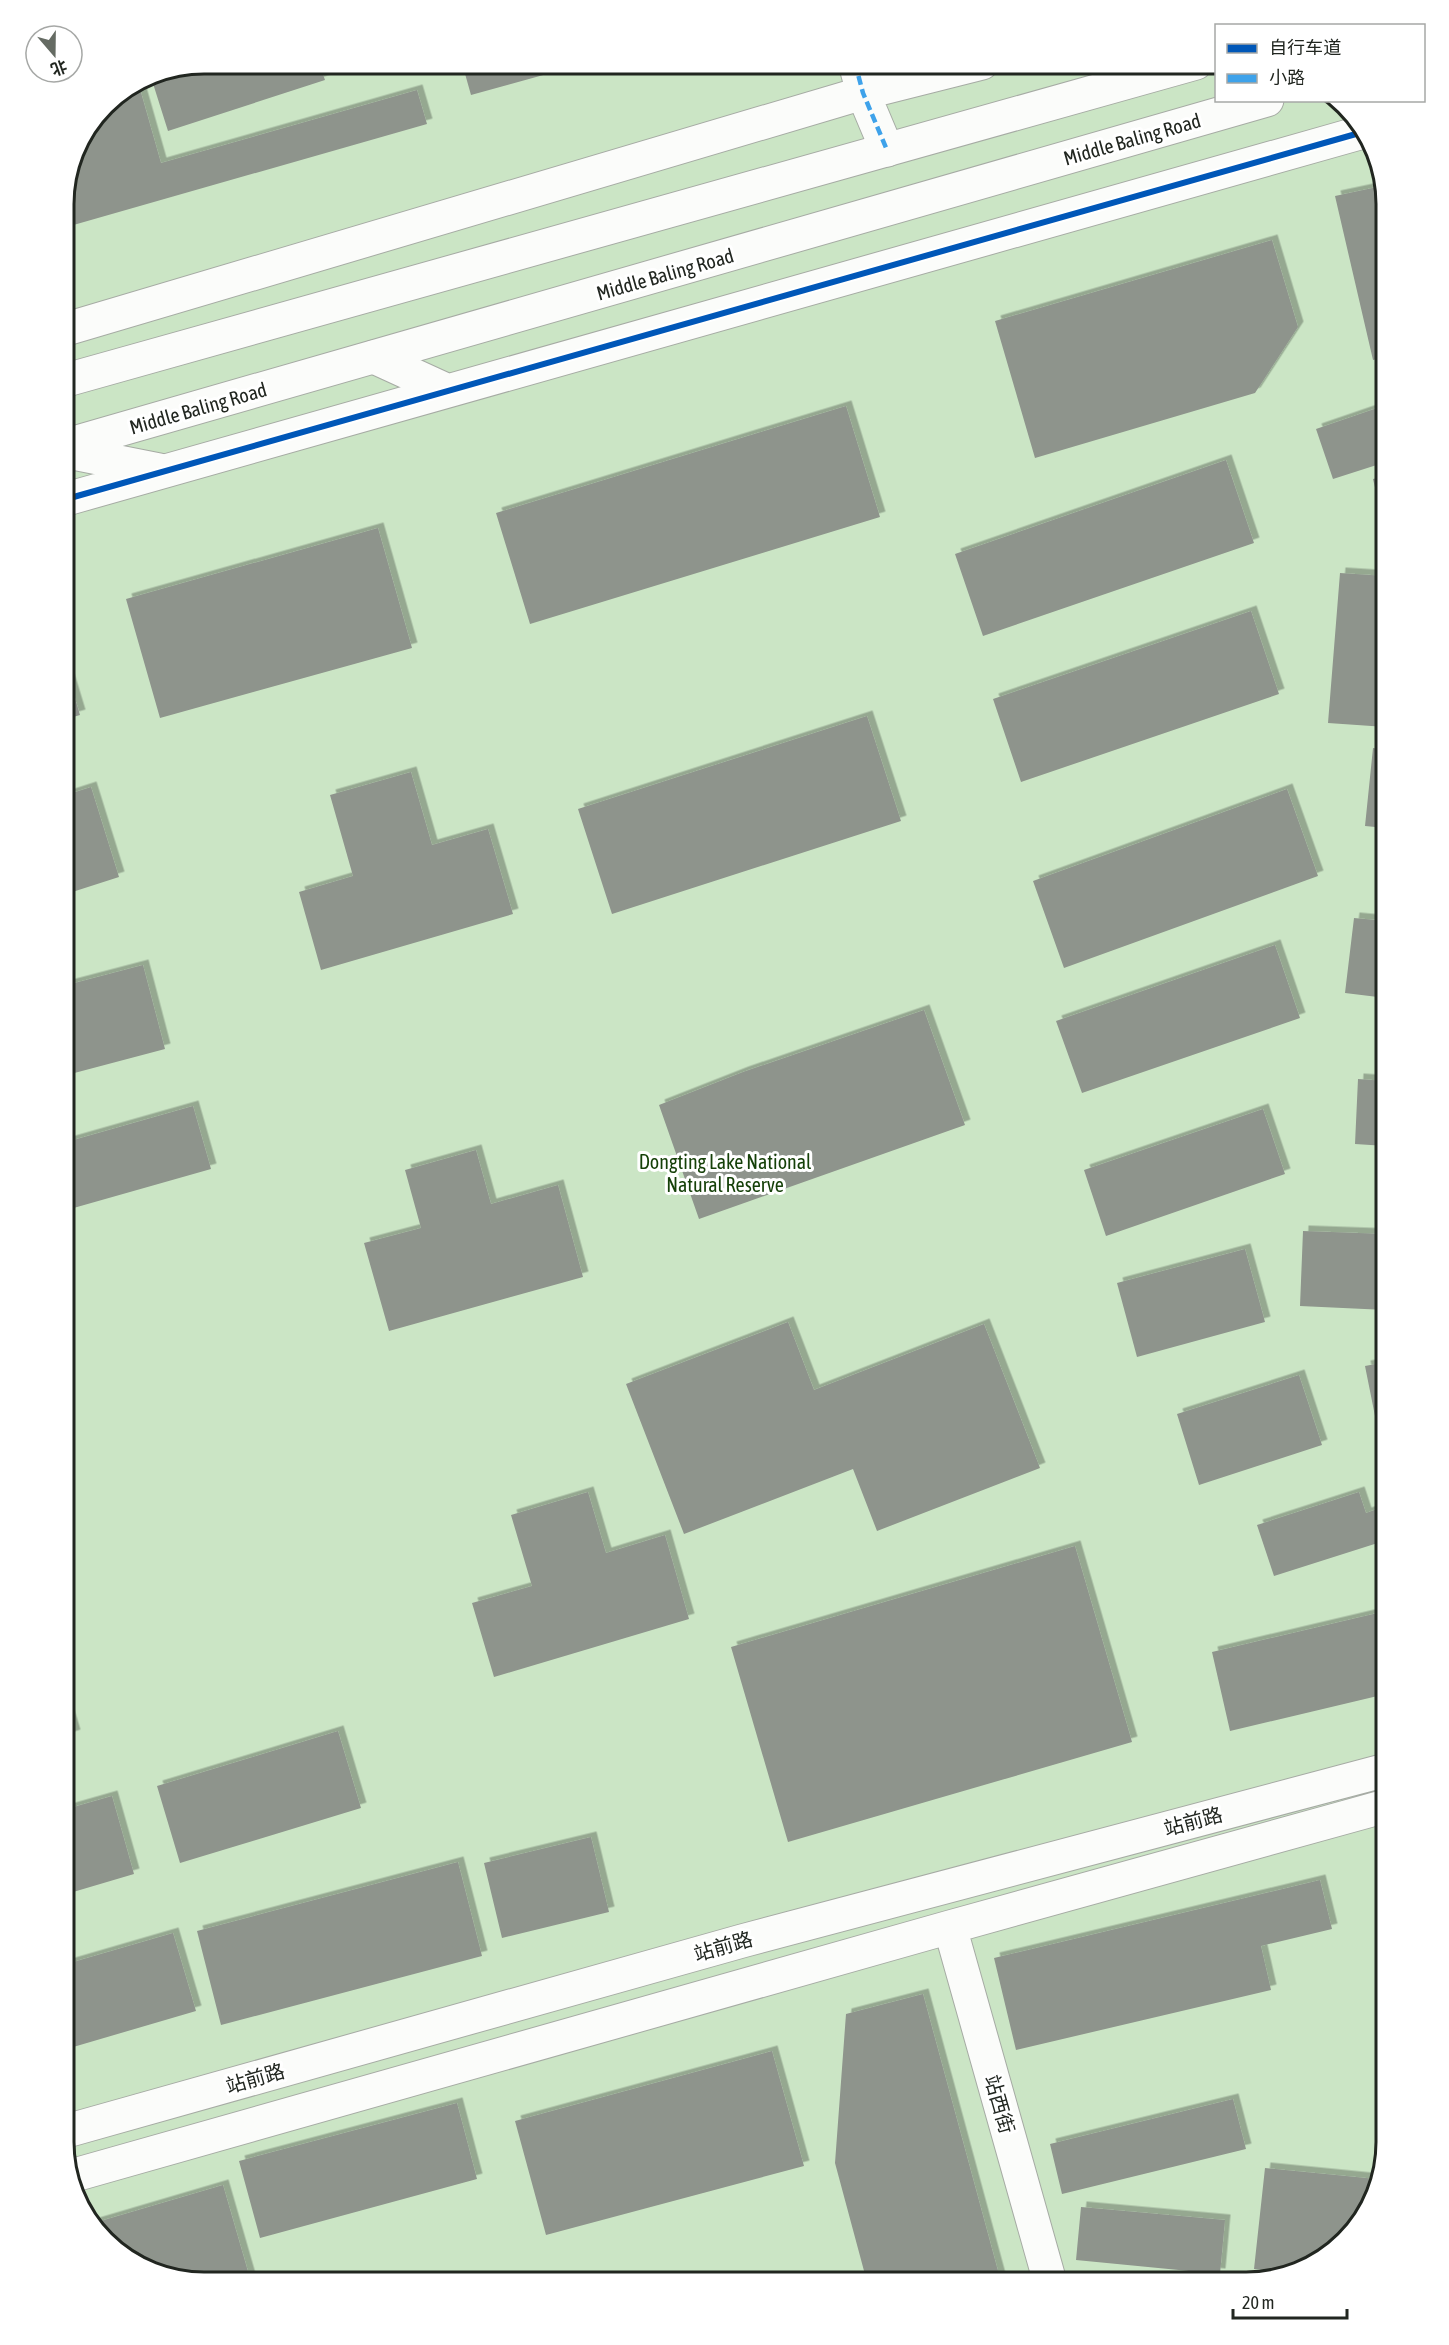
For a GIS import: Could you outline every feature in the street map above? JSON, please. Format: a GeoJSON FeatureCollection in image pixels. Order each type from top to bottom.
{"type":"FeatureCollection","features":[{"type":"Feature","properties":{"kind":"main road"},"geometry":{"type":"LineString","coordinates":[[74,327],[859,78],[892,74]]}},
{"type":"Feature","properties":{"kind":"main road"},"geometry":{"type":"LineString","coordinates":[[74,378],[1157,74]]}},
{"type":"Feature","properties":{"kind":"main road"},"geometry":{"type":"LineString","coordinates":[[859,78],[887,150]]}},
{"type":"Feature","properties":{"kind":"main road","name":"Middle Baling Road"},"geometry":{"type":"LineString","coordinates":[[74,443],[1260,102]]}},
{"type":"Feature","properties":{"kind":"main road"},"geometry":{"type":"LineString","coordinates":[[74,497],[1356,134]]}},
{"type":"Feature","properties":{"kind":"main road"},"geometry":{"type":"LineString","coordinates":[[374,357],[446,390]]}},
{"type":"Feature","properties":{"kind":"main road"},"geometry":{"type":"LineString","coordinates":[[74,453],[163,471]]}},
{"type":"Feature","properties":{"kind":"main road","name":"站前路"},"geometry":{"type":"LineString","coordinates":[[74,2129],[742,1941],[1376,1773]]}},
{"type":"Feature","properties":{"kind":"main road","name":"站前路"},"geometry":{"type":"LineString","coordinates":[[78,2174],[1376,1809]]}},
{"type":"Feature","properties":{"kind":"main road","name":"站西街"},"geometry":{"type":"LineString","coordinates":[[950,1927],[1047,2272]]}},
{"type":"Feature","properties":{"kind":"green space","name":"Dongting Lake National Natural Reserve"},"geometry":{"type":"Polygon","coordinates":[[[204,74],[1215,74],[1215,102],[1326,102],[1354,131],[1362,146],[1371,170],[1376,204],[1376,2141],[1366,2191],[1349,2221],[1325,2245],[1303,2258],[1279,2267],[1245,2272],[195,2271],[162,2265],[131,2250],[106,2227],[95,2214],[87,2199],[78,2175],[74,2141],[74,195],[83,154],[100,124],[131,95],[154,83],[178,76],[204,74]]]}},
{"type":"Feature","properties":{"kind":"building"},"geometry":{"type":"Polygon","coordinates":[[[204,74],[323,74],[325,80],[168,131],[153,84],[162,80],[204,74]]]}},
{"type":"Feature","properties":{"kind":"building"},"geometry":{"type":"Polygon","coordinates":[[[465,74],[547,74],[471,95],[465,74]]]}},
{"type":"Feature","properties":{"kind":"building"},"geometry":{"type":"Polygon","coordinates":[[[140,90],[161,163],[417,90],[427,124],[74,225],[76,178],[83,154],[100,124],[131,95],[140,90]]]}},
{"type":"Feature","properties":{"kind":"building"},"geometry":{"type":"Polygon","coordinates":[[[1374,188],[1376,359],[1373,360],[1335,196],[1374,188]]]}},
{"type":"Feature","properties":{"kind":"building"},"geometry":{"type":"Polygon","coordinates":[[[1272,240],[1298,327],[1255,393],[1035,458],[995,321],[1272,240]]]}},
{"type":"Feature","properties":{"kind":"building"},"geometry":{"type":"Polygon","coordinates":[[[846,406],[880,517],[530,624],[496,513],[846,406]]]}},
{"type":"Feature","properties":{"kind":"building"},"geometry":{"type":"Polygon","coordinates":[[[1376,408],[1376,465],[1333,479],[1316,429],[1376,408]]]}},
{"type":"Feature","properties":{"kind":"building"},"geometry":{"type":"Polygon","coordinates":[[[1226,460],[1254,543],[983,636],[955,554],[1226,460]]]}},
{"type":"Feature","properties":{"kind":"building"},"geometry":{"type":"Polygon","coordinates":[[[378,528],[412,648],[160,718],[126,599],[378,528]]]}},
{"type":"Feature","properties":{"kind":"building"},"geometry":{"type":"Polygon","coordinates":[[[1340,573],[1376,575],[1376,726],[1328,723],[1340,573]]]}},
{"type":"Feature","properties":{"kind":"building"},"geometry":{"type":"Polygon","coordinates":[[[1251,611],[1279,694],[1021,782],[993,699],[1251,611]]]}},
{"type":"Feature","properties":{"kind":"building"},"geometry":{"type":"Polygon","coordinates":[[[74,695],[80,715],[74,717],[74,695]]]}},
{"type":"Feature","properties":{"kind":"building"},"geometry":{"type":"Polygon","coordinates":[[[867,716],[901,821],[612,914],[578,809],[867,716]]]}},
{"type":"Feature","properties":{"kind":"building"},"geometry":{"type":"Polygon","coordinates":[[[1373,748],[1376,748],[1376,827],[1365,826],[1373,748]]]}},
{"type":"Feature","properties":{"kind":"building"},"geometry":{"type":"Polygon","coordinates":[[[411,772],[432,845],[488,829],[513,914],[321,970],[299,892],[353,876],[330,795],[411,772]]]}},
{"type":"Feature","properties":{"kind":"building"},"geometry":{"type":"Polygon","coordinates":[[[91,787],[119,877],[74,891],[74,792],[91,787]]]}},
{"type":"Feature","properties":{"kind":"building"},"geometry":{"type":"Polygon","coordinates":[[[1287,789],[1318,876],[1064,968],[1033,881],[1287,789]]]}},
{"type":"Feature","properties":{"kind":"building"},"geometry":{"type":"Polygon","coordinates":[[[1354,918],[1376,920],[1376,997],[1345,993],[1354,918]]]}},
{"type":"Feature","properties":{"kind":"building"},"geometry":{"type":"Polygon","coordinates":[[[1275,945],[1300,1018],[1082,1093],[1056,1021],[1275,945]]]}},
{"type":"Feature","properties":{"kind":"building"},"geometry":{"type":"Polygon","coordinates":[[[143,965],[165,1049],[74,1073],[74,983],[143,965]]]}},
{"type":"Feature","properties":{"kind":"building"},"geometry":{"type":"Polygon","coordinates":[[[924,1010],[965,1125],[699,1219],[659,1105],[743,1072],[924,1010]]]}},
{"type":"Feature","properties":{"kind":"building"},"geometry":{"type":"Polygon","coordinates":[[[1358,1079],[1376,1080],[1376,1145],[1355,1144],[1358,1079]]]}},
{"type":"Feature","properties":{"kind":"building"},"geometry":{"type":"Polygon","coordinates":[[[193,1106],[211,1169],[74,1208],[74,1140],[193,1106]]]}},
{"type":"Feature","properties":{"kind":"building"},"geometry":{"type":"Polygon","coordinates":[[[1263,1109],[1285,1174],[1106,1236],[1084,1170],[1263,1109]]]}},
{"type":"Feature","properties":{"kind":"building"},"geometry":{"type":"Polygon","coordinates":[[[476,1150],[491,1204],[558,1185],[583,1277],[389,1331],[364,1243],[421,1228],[405,1170],[476,1150]]]}},
{"type":"Feature","properties":{"kind":"building"},"geometry":{"type":"Polygon","coordinates":[[[1303,1231],[1376,1234],[1376,1310],[1300,1306],[1303,1231]]]}},
{"type":"Feature","properties":{"kind":"building"},"geometry":{"type":"Polygon","coordinates":[[[1245,1249],[1265,1322],[1137,1357],[1117,1283],[1245,1249]]]}},
{"type":"Feature","properties":{"kind":"building"},"geometry":{"type":"Polygon","coordinates":[[[788,1322],[814,1390],[984,1324],[1040,1468],[877,1531],[853,1469],[684,1534],[626,1384],[788,1322]]]}},
{"type":"Feature","properties":{"kind":"building"},"geometry":{"type":"Polygon","coordinates":[[[1376,1364],[1376,1421],[1365,1366],[1376,1364]]]}},
{"type":"Feature","properties":{"kind":"building"},"geometry":{"type":"Polygon","coordinates":[[[1299,1375],[1322,1445],[1199,1485],[1177,1414],[1299,1375]]]}},
{"type":"Feature","properties":{"kind":"building"},"geometry":{"type":"Polygon","coordinates":[[[588,1492],[606,1553],[665,1535],[689,1619],[494,1677],[472,1603],[532,1586],[511,1515],[588,1492]]]}},
{"type":"Feature","properties":{"kind":"building"},"geometry":{"type":"Polygon","coordinates":[[[1359,1492],[1366,1513],[1376,1510],[1376,1544],[1274,1576],[1257,1525],[1359,1492]]]}},
{"type":"Feature","properties":{"kind":"building"},"geometry":{"type":"Polygon","coordinates":[[[1075,1546],[1132,1742],[788,1842],[731,1647],[1075,1546]]]}},
{"type":"Feature","properties":{"kind":"building"},"geometry":{"type":"Polygon","coordinates":[[[1376,1613],[1376,1696],[1230,1731],[1212,1652],[1376,1613]]]}},
{"type":"Feature","properties":{"kind":"building"},"geometry":{"type":"Polygon","coordinates":[[[338,1731],[361,1808],[180,1863],[157,1786],[338,1731]]]}},
{"type":"Feature","properties":{"kind":"building"},"geometry":{"type":"Polygon","coordinates":[[[112,1796],[134,1874],[74,1892],[74,1807],[112,1796]]]}},
{"type":"Feature","properties":{"kind":"building"},"geometry":{"type":"Polygon","coordinates":[[[591,1837],[609,1912],[502,1938],[484,1863],[591,1837]]]}},
{"type":"Feature","properties":{"kind":"building"},"geometry":{"type":"Polygon","coordinates":[[[458,1862],[482,1956],[221,2025],[197,1931],[458,1862]]]}},
{"type":"Feature","properties":{"kind":"building"},"geometry":{"type":"Polygon","coordinates":[[[1320,1880],[1332,1929],[1261,1946],[1271,1990],[1016,2050],[994,1958],[1320,1880]]]}},
{"type":"Feature","properties":{"kind":"building"},"geometry":{"type":"Polygon","coordinates":[[[173,1933],[196,2011],[74,2047],[74,1962],[173,1933]]]}},
{"type":"Feature","properties":{"kind":"building"},"geometry":{"type":"Polygon","coordinates":[[[923,1994],[998,2272],[864,2272],[835,2163],[846,2014],[923,1994]]]}},
{"type":"Feature","properties":{"kind":"building"},"geometry":{"type":"Polygon","coordinates":[[[772,2051],[804,2166],[546,2235],[515,2121],[772,2051]]]}},
{"type":"Feature","properties":{"kind":"building"},"geometry":{"type":"Polygon","coordinates":[[[1233,2099],[1246,2149],[1062,2194],[1050,2144],[1233,2099]]]}},
{"type":"Feature","properties":{"kind":"building"},"geometry":{"type":"Polygon","coordinates":[[[457,2103],[477,2179],[260,2238],[239,2161],[457,2103]]]}},
{"type":"Feature","properties":{"kind":"building"},"geometry":{"type":"Polygon","coordinates":[[[1265,2168],[1370,2178],[1366,2191],[1349,2221],[1325,2245],[1295,2262],[1263,2270],[1254,2269],[1265,2168]]]}},
{"type":"Feature","properties":{"kind":"building"},"geometry":{"type":"Polygon","coordinates":[[[223,2185],[248,2271],[195,2271],[162,2265],[131,2250],[101,2221],[223,2185]]]}},
{"type":"Feature","properties":{"kind":"building"},"geometry":{"type":"Polygon","coordinates":[[[1081,2207],[1225,2220],[1220,2272],[1076,2260],[1081,2207]]]}},
{"type":"Feature","properties":{"kind":"marked path"},"geometry":{"type":"LineString","coordinates":[[858,74],[863,93],[887,150]]}},
{"type":"Feature","properties":{"kind":"cycle path"},"geometry":{"type":"LineString","coordinates":[[74,497],[1356,134]]}}]}
